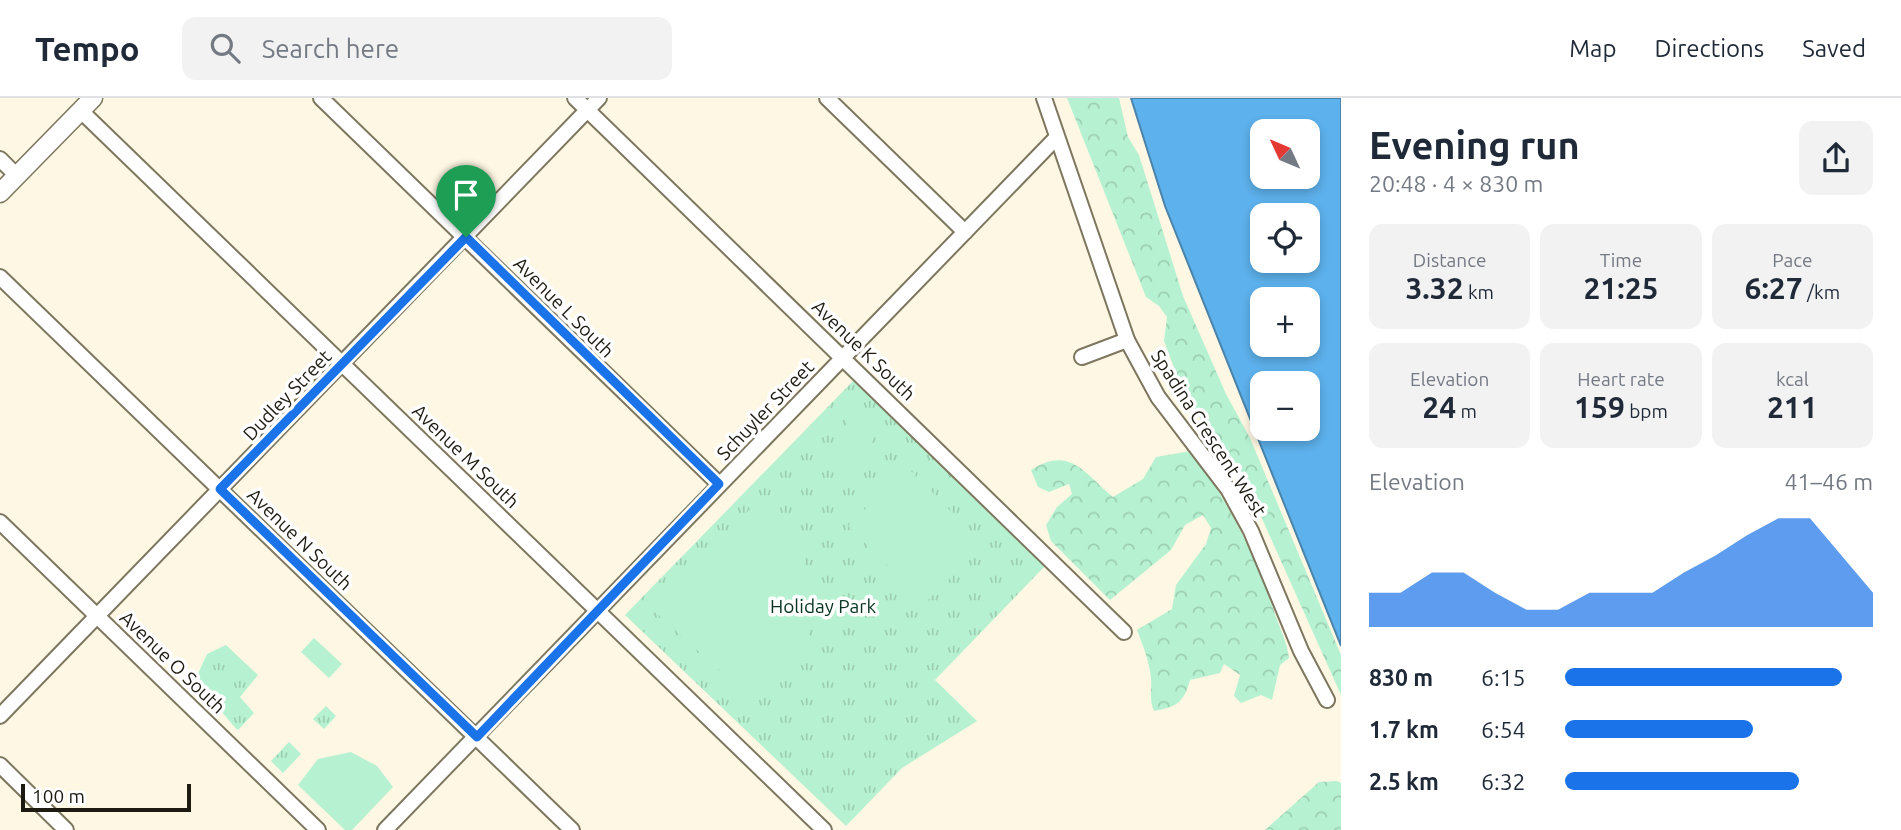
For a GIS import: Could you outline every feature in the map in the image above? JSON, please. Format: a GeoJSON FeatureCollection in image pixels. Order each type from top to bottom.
{"type":"FeatureCollection","features":[{"type":"Feature","properties":{"kind":"street","name":"Avenue L South"},"geometry":{"type":"LineString","coordinates":[[321,98],[719,484]]}},
{"type":"Feature","properties":{"kind":"street","name":"Avenue K South"},"geometry":{"type":"LineString","coordinates":[[575,98],[1124,632]]}},
{"type":"Feature","properties":{"kind":"street","name":"Dudley Street"},"geometry":{"type":"LineString","coordinates":[[0,716],[599,98]]}},
{"type":"Feature","properties":{"kind":"street"},"geometry":{"type":"LineString","coordinates":[[827,98],[965,232]]}},
{"type":"Feature","properties":{"kind":"street","name":"Spadina Crescent West"},"geometry":{"type":"LineString","coordinates":[[1044,98],[1126,340],[1158,397],[1234,500],[1251,531],[1307,663],[1327,700]]}},
{"type":"Feature","properties":{"kind":"street"},"geometry":{"type":"LineString","coordinates":[[0,193],[87,104]]}},
{"type":"Feature","properties":{"kind":"street","name":"Avenue M South"},"geometry":{"type":"LineString","coordinates":[[87,104],[343,364],[824,830]]}},
{"type":"Feature","properties":{"kind":"street","name":"Schuyler Street"},"geometry":{"type":"LineString","coordinates":[[386,830],[1056,138]]}},
{"type":"Feature","properties":{"kind":"street"},"geometry":{"type":"LineString","coordinates":[[0,159],[16,175]]}},
{"type":"Feature","properties":{"kind":"street","name":"Avenue N South"},"geometry":{"type":"LineString","coordinates":[[0,277],[572,830]]}},
{"type":"Feature","properties":{"kind":"street","name":"Spadina Crescent West"},"geometry":{"type":"LineString","coordinates":[[1082,357],[1126,340]]}},
{"type":"Feature","properties":{"kind":"street","name":"Avenue O South"},"geometry":{"type":"LineString","coordinates":[[0,522],[318,830]]}},
{"type":"Feature","properties":{"kind":"street"},"geometry":{"type":"LineString","coordinates":[[0,765],[66,830]]}},
{"type":"Feature","properties":{"kind":"green space"},"geometry":{"type":"Polygon","coordinates":[[[1067,98],[1119,98],[1128,137],[1139,155],[1183,296],[1226,394],[1250,438],[1341,655],[1341,695],[1251,494],[1184,394],[1164,341],[1167,317],[1159,306],[1146,297],[1067,98]]]}},
{"type":"Feature","properties":{"kind":"green space","name":"Holiday Park"},"geometry":{"type":"Polygon","coordinates":[[[854,380],[1046,565],[935,680],[977,721],[902,768],[846,826],[625,615],[854,380]]]}},
{"type":"Feature","properties":{"kind":"green space"},"geometry":{"type":"Polygon","coordinates":[[[847,418],[873,421],[868,469],[842,465],[847,418]]]}},
{"type":"Feature","properties":{"kind":"green space"},"geometry":{"type":"Polygon","coordinates":[[[1191,451],[1217,489],[1249,548],[1283,634],[1289,658],[1280,665],[1272,700],[1261,695],[1241,703],[1234,696],[1240,675],[1224,664],[1220,673],[1190,680],[1178,703],[1154,711],[1149,665],[1137,630],[1172,609],[1176,585],[1206,544],[1211,528],[1203,515],[1185,525],[1171,550],[1110,600],[1051,541],[1046,525],[1057,507],[1072,494],[1069,484],[1049,492],[1038,487],[1031,470],[1056,460],[1066,461],[1085,471],[1113,497],[1143,479],[1156,457],[1191,451]]]}},
{"type":"Feature","properties":{"kind":"green space"},"geometry":{"type":"Polygon","coordinates":[[[907,467],[984,545],[925,603],[848,526],[907,467]]]}},
{"type":"Feature","properties":{"kind":"green space"},"geometry":{"type":"Polygon","coordinates":[[[757,502],[800,548],[814,598],[807,648],[754,702],[652,609],[757,502]]]}},
{"type":"Feature","properties":{"kind":"green space"},"geometry":{"type":"Polygon","coordinates":[[[314,638],[342,664],[329,678],[301,652],[314,638]]]}},
{"type":"Feature","properties":{"kind":"green space"},"geometry":{"type":"Polygon","coordinates":[[[226,645],[258,675],[240,697],[254,713],[238,730],[216,705],[208,700],[197,676],[207,654],[226,645]]]}},
{"type":"Feature","properties":{"kind":"green space"},"geometry":{"type":"Polygon","coordinates":[[[326,706],[336,716],[324,729],[313,719],[326,706]]]}},
{"type":"Feature","properties":{"kind":"green space"},"geometry":{"type":"Polygon","coordinates":[[[289,742],[301,754],[283,773],[271,761],[289,742]]]}},
{"type":"Feature","properties":{"kind":"green space"},"geometry":{"type":"Polygon","coordinates":[[[351,752],[377,766],[393,787],[352,830],[345,830],[298,785],[318,759],[351,752]]]}},
{"type":"Feature","properties":{"kind":"green space"},"geometry":{"type":"Polygon","coordinates":[[[1319,782],[1341,783],[1341,830],[1265,830],[1319,782]]]}},
{"type":"Feature","properties":{"kind":"water"},"geometry":{"type":"Polygon","coordinates":[[[1131,98],[1341,98],[1341,646],[1259,441],[1320,441],[1320,371],[1250,371],[1250,418],[1165,206],[1131,98]]]}},
{"type":"Feature","properties":{"kind":"route"},"geometry":{"type":"LineString","coordinates":[[466,237],[719,484],[477,737],[220,489],[283,428],[466,237]]}}]}
